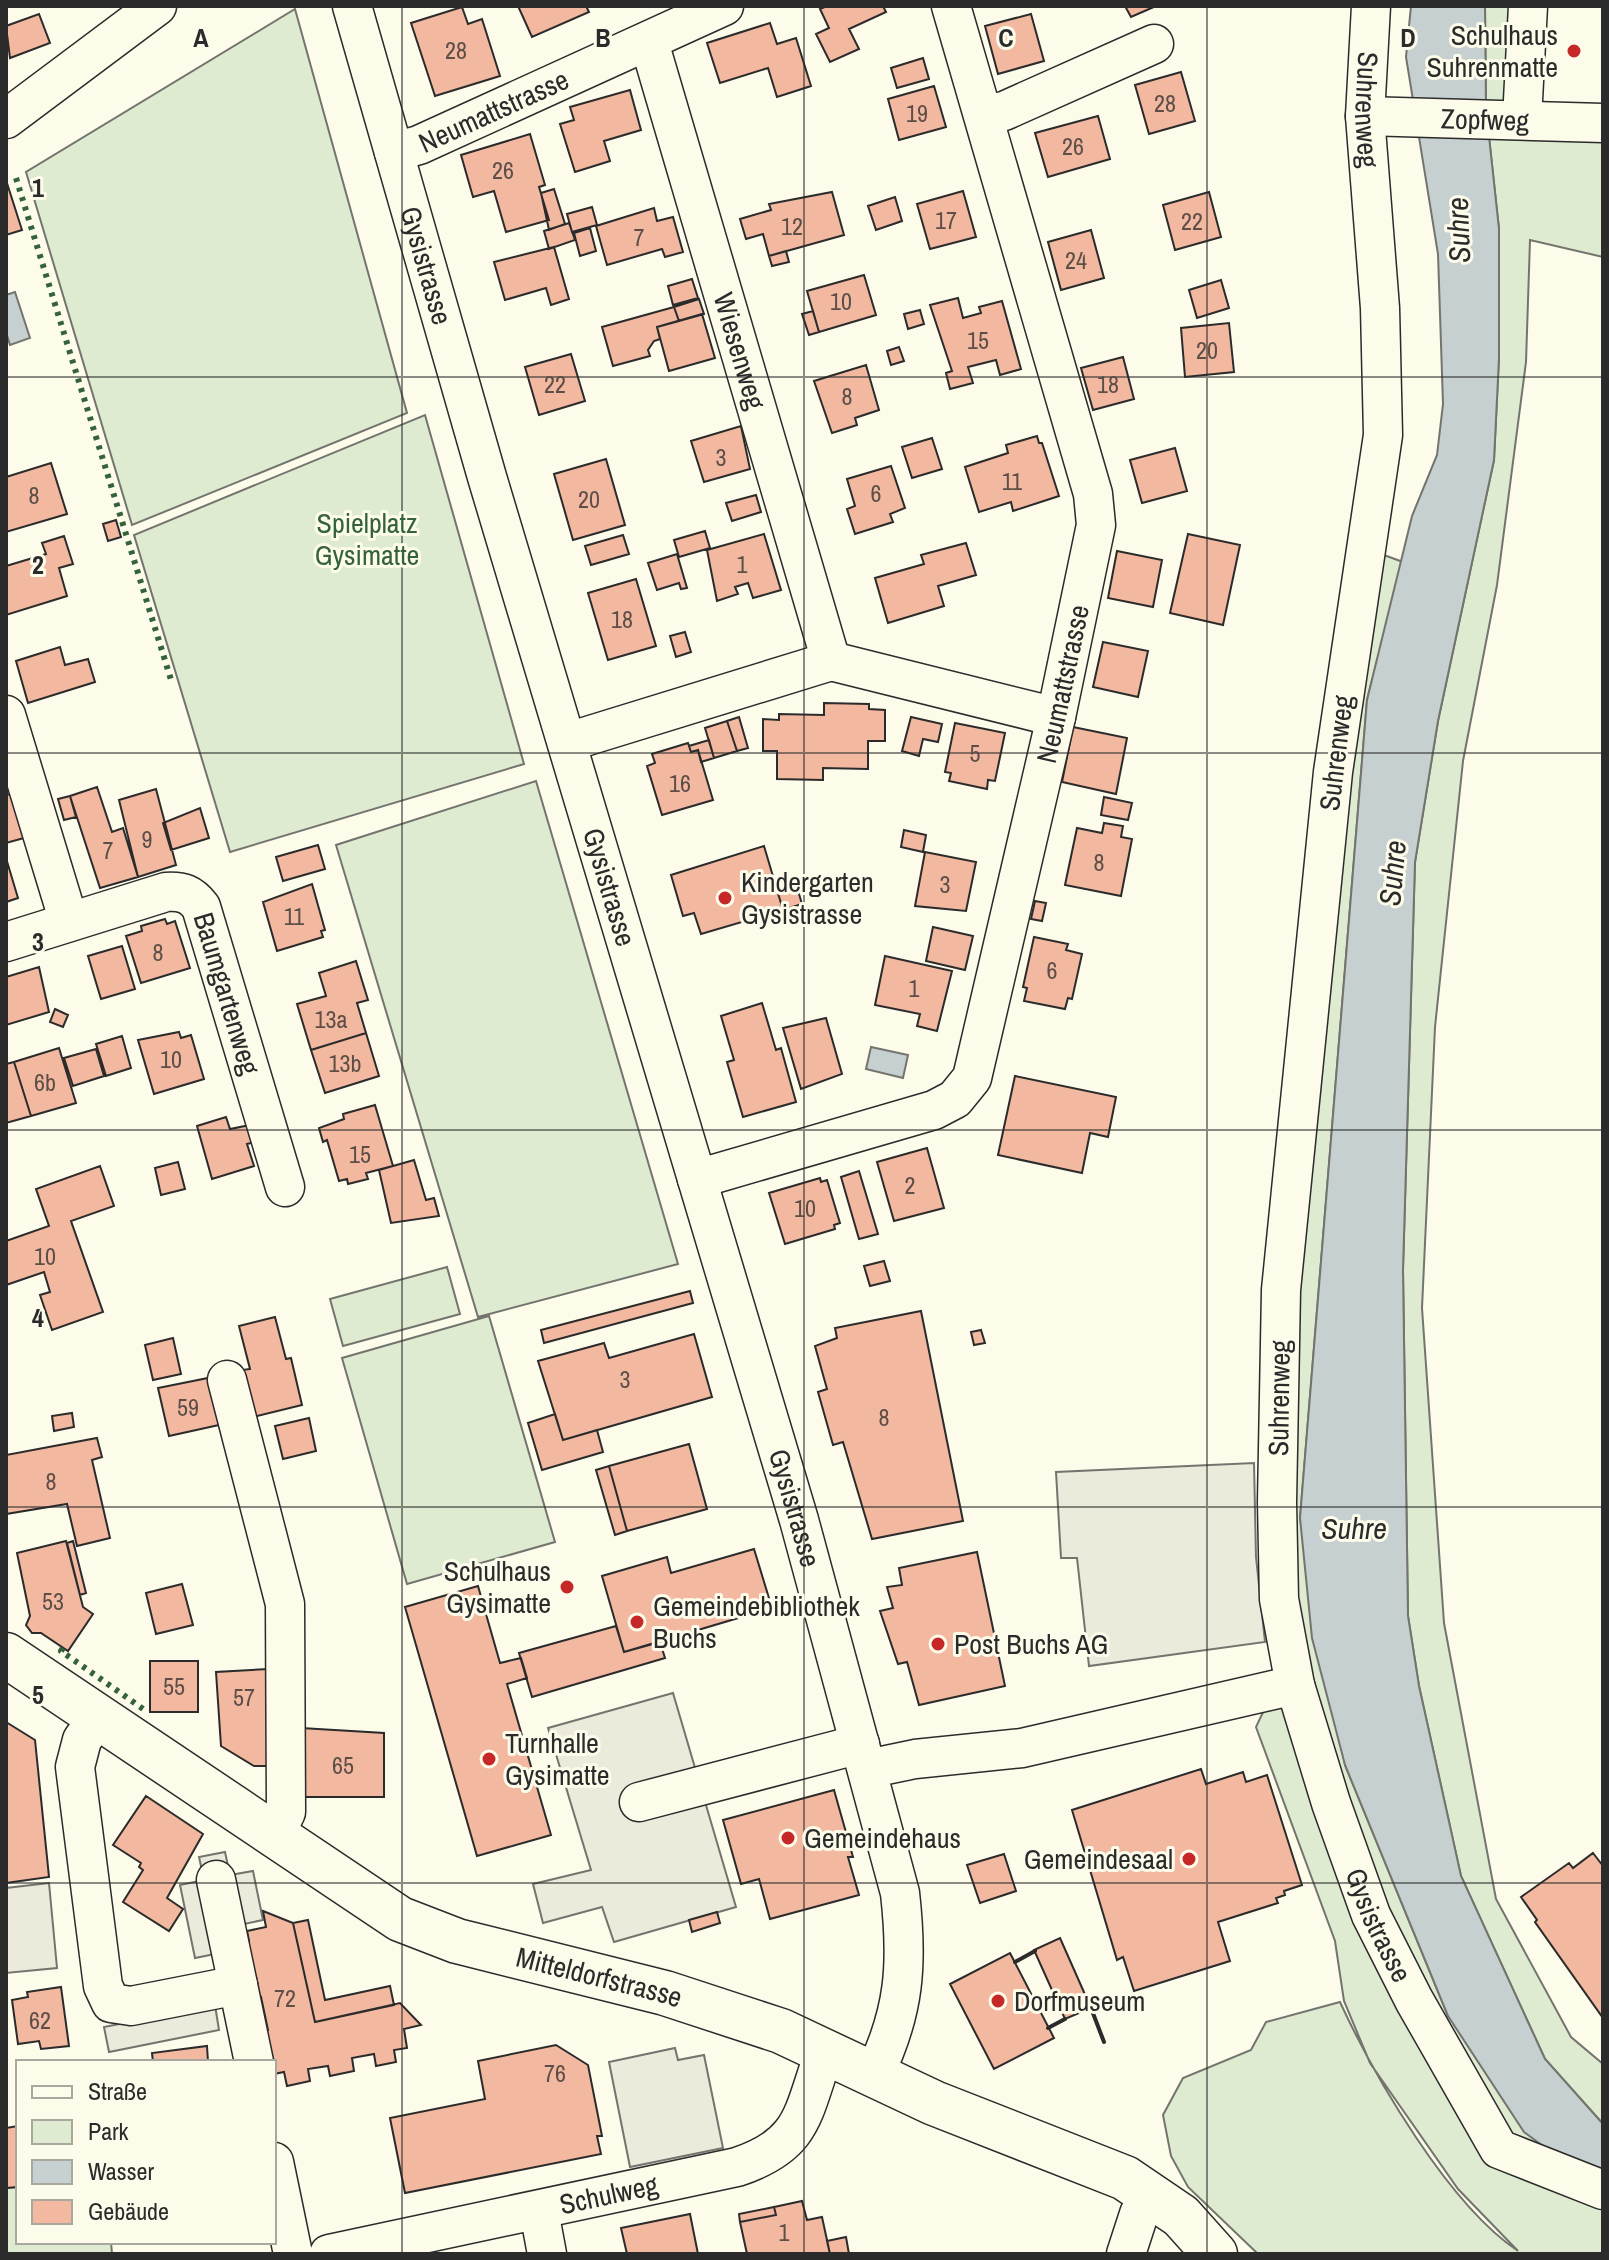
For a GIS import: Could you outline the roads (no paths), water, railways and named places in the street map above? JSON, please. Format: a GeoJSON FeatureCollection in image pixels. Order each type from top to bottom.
{"type":"FeatureCollection","features":[{"type":"Feature","properties":{"kind":"main road","name":"Mitteldorfstrasse"},"geometry":{"type":"LineString","coordinates":[[6,1655],[400,1919],[457,1941],[696,2003],[781,2031],[873,2077],[1125,2178],[1153,2194],[1181,2216],[1215,2254]]}},
{"type":"Feature","properties":{"kind":"street"},"geometry":{"type":"LineString","coordinates":[[7,115],[157,6]]}},
{"type":"Feature","properties":{"kind":"street","name":"Gysistrasse"},"geometry":{"type":"LineString","coordinates":[[352,6],[487,477],[799,1520],[900,1893],[906,1947],[904,1986],[896,2023],[873,2077]]}},
{"type":"Feature","properties":{"kind":"street","name":"Neumattstrasse"},"geometry":{"type":"LineString","coordinates":[[394,152],[419,145],[724,6]]}},
{"type":"Feature","properties":{"kind":"street","name":"Neumattstrasse"},"geometry":{"type":"LineString","coordinates":[[697,1179],[934,1110],[955,1099],[972,1078],[1056,717],[1096,525],[1093,494],[951,6]]}},
{"type":"Feature","properties":{"kind":"street","name":"Suhrenweg"},"geometry":{"type":"LineString","coordinates":[[1277,1502],[1281,1290],[1306,1016],[1337,740],[1369,550],[1383,435],[1379,117],[1371,6]]}},
{"type":"Feature","properties":{"kind":"street"},"geometry":{"type":"LineString","coordinates":[[1522,119],[1528,6]]}},
{"type":"Feature","properties":{"kind":"street","name":"Wiesenweg"},"geometry":{"type":"LineString","coordinates":[[649,42],[831,661]]}},
{"type":"Feature","properties":{"kind":"street"},"geometry":{"type":"LineString","coordinates":[[984,115],[1004,111],[1154,44]]}},
{"type":"Feature","properties":{"kind":"street","name":"Zopfweg"},"geometry":{"type":"LineString","coordinates":[[1379,117],[1603,123]]}},
{"type":"Feature","properties":{"kind":"street"},"geometry":{"type":"LineString","coordinates":[[568,742],[831,661],[1056,717]]}},
{"type":"Feature","properties":{"kind":"street"},"geometry":{"type":"LineString","coordinates":[[6,715],[69,922]]}},
{"type":"Feature","properties":{"kind":"street","name":"Baumgartenweg"},"geometry":{"type":"LineString","coordinates":[[6,942],[166,892],[181,891],[201,907],[285,1187]]}},
{"type":"Feature","properties":{"kind":"street"},"geometry":{"type":"LineString","coordinates":[[227,1380],[285,1604],[286,1812],[274,1837]]}},
{"type":"Feature","properties":{"kind":"street","name":"Gysistrasse"},"geometry":{"type":"LineString","coordinates":[[1277,1502],[1279,1599],[1295,1685],[1371,1915],[1414,2000],[1499,2149],[1603,2190]]}},
{"type":"Feature","properties":{"kind":"street"},"geometry":{"type":"LineString","coordinates":[[639,1802],[864,1757],[915,1759],[1022,1748],[1295,1685]]}},
{"type":"Feature","properties":{"kind":"street"},"geometry":{"type":"LineString","coordinates":[[98,1717],[82,1740],[75,1767],[103,1986],[111,2003],[131,2006],[238,1985]]}},
{"type":"Feature","properties":{"kind":"street"},"geometry":{"type":"LineString","coordinates":[[216,1880],[254,2060]]}},
{"type":"Feature","properties":{"kind":"street","name":"Schulweg"},"geometry":{"type":"LineString","coordinates":[[329,2254],[539,2211],[766,2158],[790,2138],[800,2122],[825,2051]]}},
{"type":"Feature","properties":{"kind":"street"},"geometry":{"type":"LineString","coordinates":[[276,2172],[293,2254]]}},
{"type":"Feature","properties":{"kind":"street"},"geometry":{"type":"LineString","coordinates":[[1126,2254],[1139,2214],[1153,2194]]}},
{"type":"Feature","properties":{"kind":"street"},"geometry":{"type":"LineString","coordinates":[[539,2211],[547,2254]]}},
{"type":"Feature","properties":{"kind":"water","name":"Suhre"},"geometry":{"type":"Polygon","coordinates":[[[1411,6],[1485,6],[1486,109],[1499,229],[1499,358],[1494,460],[1438,721],[1415,862],[1403,1270],[1408,1616],[1419,1686],[1461,1876],[1545,2059],[1603,2124],[1603,2190],[1524,2132],[1448,2016],[1345,1765],[1312,1638],[1300,1518],[1367,700],[1412,516],[1437,455],[1443,404],[1438,254],[1406,57],[1411,6]]]}},
{"type":"Feature","properties":{"kind":"water"},"geometry":{"type":"Polygon","coordinates":[[[15,292],[30,338],[10,345],[6,332],[6,295],[15,292]]]}},
{"type":"Feature","properties":{"kind":"water"},"geometry":{"type":"Polygon","coordinates":[[[871,1047],[908,1055],[903,1078],[866,1069],[871,1047]]]}},
{"type":"Feature","properties":{"kind":"place","name":"Schulhaus Suhrenmatte"},"geometry":{"type":"Point","coordinates":[1574,51]}},
{"type":"Feature","properties":{"kind":"place","name":"Kindergarten Gysistrasse"},"geometry":{"type":"Point","coordinates":[725,898]}},
{"type":"Feature","properties":{"kind":"place","name":"Schulhaus Gysimatte"},"geometry":{"type":"Point","coordinates":[567,1587]}},
{"type":"Feature","properties":{"kind":"place","name":"Gemeindebibliothek Buchs"},"geometry":{"type":"Point","coordinates":[637,1622]}},
{"type":"Feature","properties":{"kind":"place","name":"Post Buchs AG"},"geometry":{"type":"Point","coordinates":[938,1644]}},
{"type":"Feature","properties":{"kind":"place","name":"Turnhalle Gysimatte"},"geometry":{"type":"Point","coordinates":[489,1759]}},
{"type":"Feature","properties":{"kind":"place","name":"Gemeindehaus"},"geometry":{"type":"Point","coordinates":[788,1838]}},
{"type":"Feature","properties":{"kind":"place","name":"Gemeindesaal"},"geometry":{"type":"Point","coordinates":[1189,1859]}},
{"type":"Feature","properties":{"kind":"place","name":"Dorfmuseum"},"geometry":{"type":"Point","coordinates":[998,2001]}},
{"type":"Feature","properties":{"kind":"park label","name":"Spielplatz Gysimatte"},"geometry":{"type":"Point","coordinates":[367,539]}}]}
